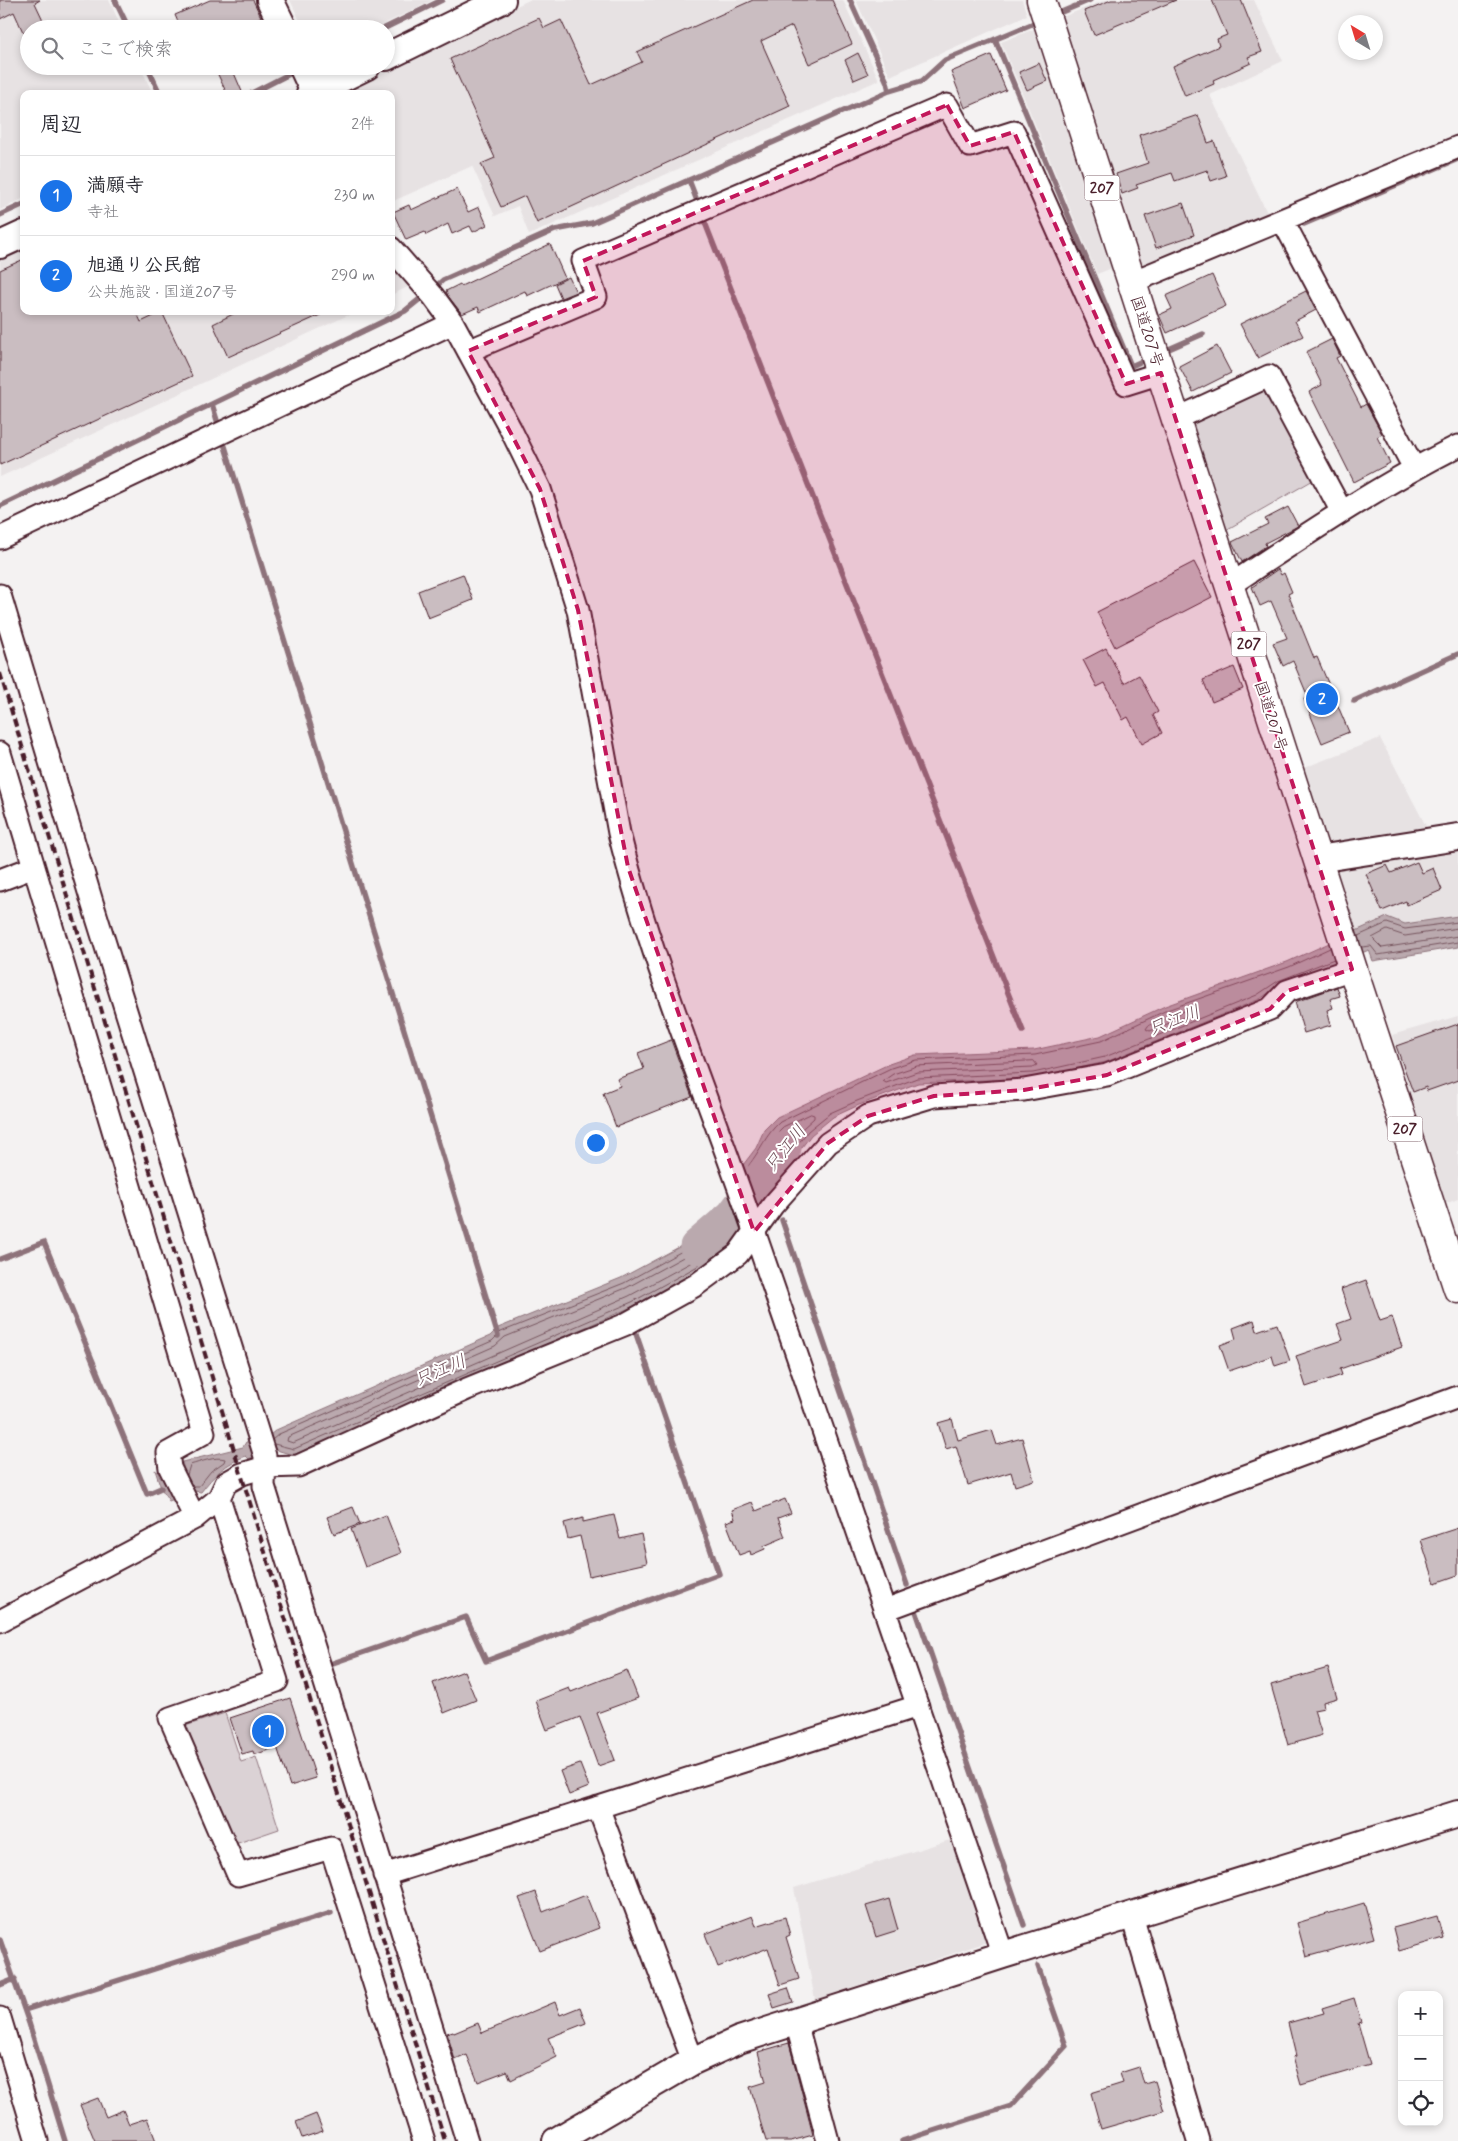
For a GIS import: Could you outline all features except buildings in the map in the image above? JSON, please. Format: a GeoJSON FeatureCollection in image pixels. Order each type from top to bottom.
{"type":"FeatureCollection","features":[{"type":"Feature","properties":{"kind":"highway","name":"国道207号"},"geometry":{"type":"LineString","coordinates":[[1045,12],[1352,969],[1458,1289]]}},
{"type":"Feature","properties":{"kind":"street"},"geometry":{"type":"LineString","coordinates":[[270,0],[280,20]]}},
{"type":"Feature","properties":{"kind":"street"},"geometry":{"type":"LineString","coordinates":[[395,53],[502,0]]}},
{"type":"Feature","properties":{"kind":"street"},"geometry":{"type":"LineString","coordinates":[[309,84],[338,75]]}},
{"type":"Feature","properties":{"kind":"street"},"geometry":{"type":"LineString","coordinates":[[468,351],[596,297],[582,261],[947,105],[970,146],[1014,132],[1126,384],[1158,362]]}},
{"type":"Feature","properties":{"kind":"street"},"geometry":{"type":"LineString","coordinates":[[1132,282],[1458,147]]}},
{"type":"Feature","properties":{"kind":"street"},"geometry":{"type":"LineString","coordinates":[[1283,220],[1414,468]]}},
{"type":"Feature","properties":{"kind":"street"},"geometry":{"type":"LineString","coordinates":[[0,245],[20,236]]}},
{"type":"Feature","properties":{"kind":"street"},"geometry":{"type":"LineString","coordinates":[[395,253],[430,292],[453,323],[510,428],[543,499],[578,610],[619,833],[668,994],[736,1180],[1004,1955]]}},
{"type":"Feature","properties":{"kind":"street"},"geometry":{"type":"LineString","coordinates":[[0,538],[453,323]]}},
{"type":"Feature","properties":{"kind":"street"},"geometry":{"type":"LineString","coordinates":[[1176,419],[1269,376],[1342,512]]}},
{"type":"Feature","properties":{"kind":"street"},"geometry":{"type":"LineString","coordinates":[[1230,585],[1342,512],[1414,468],[1458,446]]}},
{"type":"Feature","properties":{"kind":"street"},"geometry":{"type":"LineString","coordinates":[[0,595],[92,902],[263,1453],[264,1486],[466,2141]]}},
{"type":"Feature","properties":{"kind":"street"},"geometry":{"type":"LineString","coordinates":[[0,753],[204,1433],[168,1453],[170,1468],[190,1509]]}},
{"type":"Feature","properties":{"kind":"street"},"geometry":{"type":"LineString","coordinates":[[1318,859],[1458,837]]}},
{"type":"Feature","properties":{"kind":"street"},"geometry":{"type":"LineString","coordinates":[[0,880],[34,867]]}},
{"type":"Feature","properties":{"kind":"street"},"geometry":{"type":"LineString","coordinates":[[263,1453],[298,1466],[467,1389],[631,1321],[703,1280],[738,1254],[751,1223],[773,1205],[828,1143],[868,1116],[934,1096],[1024,1090],[1107,1075],[1270,1009],[1287,991],[1352,969]]}},
{"type":"Feature","properties":{"kind":"street"},"geometry":{"type":"LineString","coordinates":[[885,1610],[1458,1396]]}},
{"type":"Feature","properties":{"kind":"street"},"geometry":{"type":"LineString","coordinates":[[263,1453],[242,1474],[226,1483],[219,1498],[277,1681],[170,1718],[238,1875],[331,1848],[424,2141]]}},
{"type":"Feature","properties":{"kind":"street"},"geometry":{"type":"LineString","coordinates":[[0,1622],[190,1509],[219,1498]]}},
{"type":"Feature","properties":{"kind":"street"},"geometry":{"type":"LineString","coordinates":[[384,1876],[918,1706]]}},
{"type":"Feature","properties":{"kind":"street"},"geometry":{"type":"LineString","coordinates":[[598,1807],[693,2061]]}},
{"type":"Feature","properties":{"kind":"street"},"geometry":{"type":"LineString","coordinates":[[556,2141],[693,2061],[739,2040],[1004,1955],[1458,1814]]}},
{"type":"Feature","properties":{"kind":"street"},"geometry":{"type":"LineString","coordinates":[[1132,1916],[1198,2141]]}},
{"type":"Feature","properties":{"kind":"street"},"geometry":{"type":"LineString","coordinates":[[0,2018],[37,2141]]}},
{"type":"Feature","properties":{"kind":"street"},"geometry":{"type":"LineString","coordinates":[[796,2022],[828,2141]]}},
{"type":"Feature","properties":{"kind":"highlighted area"},"geometry":{"type":"Polygon","coordinates":[[[947,105],[970,146],[1014,132],[1126,384],[1161,373],[1352,969],[1287,991],[1270,1009],[1107,1075],[1024,1090],[934,1096],[868,1116],[828,1143],[754,1232],[628,867],[578,610],[540,489],[468,351],[596,297],[583,261],[947,105]]]}},
{"type":"Feature","properties":{"kind":"shaded area"},"geometry":{"type":"Polygon","coordinates":[[[0,0],[109,0],[118,20],[20,20],[20,75],[144,75],[151,90],[20,90],[20,200],[0,210],[0,0]]]}},
{"type":"Feature","properties":{"kind":"shaded area"},"geometry":{"type":"Polygon","coordinates":[[[290,0],[433,0],[392,20],[300,20],[290,0]]]}},
{"type":"Feature","properties":{"kind":"shaded area"},"geometry":{"type":"Polygon","coordinates":[[[529,0],[843,0],[879,80],[529,235],[518,206],[495,216],[472,166],[395,200],[395,90],[346,90],[377,75],[395,75],[395,66],[529,0]]]}},
{"type":"Feature","properties":{"kind":"shaded area"},"geometry":{"type":"Polygon","coordinates":[[[856,0],[1022,0],[1027,15],[890,76],[856,0]]]}},
{"type":"Feature","properties":{"kind":"shaded area"},"geometry":{"type":"Polygon","coordinates":[[[1105,0],[1254,0],[1283,61],[1210,95],[1272,223],[1144,271],[1060,18],[1105,0]]]}},
{"type":"Feature","properties":{"kind":"shaded area"},"geometry":{"type":"Polygon","coordinates":[[[1034,29],[1112,268],[1097,274],[1001,42],[1034,29]]]}},
{"type":"Feature","properties":{"kind":"shaded area"},"geometry":{"type":"Polygon","coordinates":[[[20,249],[20,315],[348,315],[0,477],[0,258],[20,249]]]}},
{"type":"Feature","properties":{"kind":"shaded area"},"geometry":{"type":"Polygon","coordinates":[[[395,268],[410,286],[395,293],[395,268]]]}},
{"type":"Feature","properties":{"kind":"shaded area"},"geometry":{"type":"Polygon","coordinates":[[[1266,389],[1315,479],[1226,530],[1192,424],[1266,389]]]}},
{"type":"Feature","properties":{"kind":"shaded area"},"geometry":{"type":"Polygon","coordinates":[[[1380,738],[1426,826],[1434,851],[1458,847],[1458,921],[1354,937],[1301,769],[1380,738]]]}},
{"type":"Feature","properties":{"kind":"shaded area"},"geometry":{"type":"Polygon","coordinates":[[[1458,1016],[1458,1199],[1445,1204],[1392,1035],[1458,1016]]]}},
{"type":"Feature","properties":{"kind":"shaded area"},"geometry":{"type":"Polygon","coordinates":[[[225,1713],[241,1762],[256,1757],[279,1829],[235,1844],[185,1726],[225,1713]]]}},
{"type":"Feature","properties":{"kind":"shaded area"},"geometry":{"type":"Polygon","coordinates":[[[950,1840],[987,1942],[815,2000],[794,1888],[950,1840]]]}},
{"type":"Feature","properties":{"kind":"water"},"geometry":{"type":"Polygon","coordinates":[[[1458,916],[1458,947],[1373,961],[1369,950],[1280,985],[1260,999],[1106,1062],[1034,1078],[918,1083],[833,1117],[811,1135],[769,1191],[759,1188],[751,1182],[744,1171],[743,1165],[756,1148],[764,1130],[777,1117],[889,1064],[915,1055],[1034,1050],[1100,1036],[1165,1006],[1287,962],[1387,917],[1405,924],[1458,916]]]}},
{"type":"Feature","properties":{"kind":"water"},"geometry":{"type":"Polygon","coordinates":[[[722,1212],[739,1220],[736,1241],[699,1271],[634,1306],[293,1455],[270,1448],[249,1459],[246,1456],[232,1462],[220,1471],[201,1492],[194,1491],[169,1501],[161,1488],[155,1470],[160,1478],[184,1470],[182,1462],[243,1447],[246,1442],[264,1440],[276,1430],[490,1336],[498,1328],[621,1278],[681,1246],[722,1212]]]}},
{"type":"Feature","properties":{"kind":"waterway"},"geometry":{"type":"LineString","coordinates":[[115,0],[125,20]]}},
{"type":"Feature","properties":{"kind":"waterway"},"geometry":{"type":"LineString","coordinates":[[395,23],[442,0]]}},
{"type":"Feature","properties":{"kind":"waterway"},"geometry":{"type":"LineString","coordinates":[[433,289],[443,280],[555,230],[592,223],[889,91],[887,82],[850,0]]}},
{"type":"Feature","properties":{"kind":"waterway"},"geometry":{"type":"LineString","coordinates":[[1052,16],[1090,0]]}},
{"type":"Feature","properties":{"kind":"waterway"},"geometry":{"type":"LineString","coordinates":[[889,91],[922,81],[945,60],[1039,21]]}},
{"type":"Feature","properties":{"kind":"waterway"},"geometry":{"type":"LineString","coordinates":[[995,39],[1131,366],[1149,358]]}},
{"type":"Feature","properties":{"kind":"waterway"},"geometry":{"type":"LineString","coordinates":[[151,75],[158,90]]}},
{"type":"Feature","properties":{"kind":"waterway"},"geometry":{"type":"LineString","coordinates":[[258,90],[287,75]]}},
{"type":"Feature","properties":{"kind":"waterway"},"geometry":{"type":"LineString","coordinates":[[1304,224],[1458,159]]}},
{"type":"Feature","properties":{"kind":"waterway"},"geometry":{"type":"LineString","coordinates":[[689,180],[699,206]]}},
{"type":"Feature","properties":{"kind":"waterway"},"geometry":{"type":"LineString","coordinates":[[0,215],[20,206]]}},
{"type":"Feature","properties":{"kind":"waterway"},"geometry":{"type":"LineString","coordinates":[[702,215],[1023,1031]]}},
{"type":"Feature","properties":{"kind":"waterway"},"geometry":{"type":"LineString","coordinates":[[0,506],[405,311],[426,294]]}},
{"type":"Feature","properties":{"kind":"waterway"},"geometry":{"type":"LineString","coordinates":[[1162,352],[1203,334]]}},
{"type":"Feature","properties":{"kind":"waterway"},"geometry":{"type":"LineString","coordinates":[[212,404],[498,1336]]}},
{"type":"Feature","properties":{"kind":"waterway"},"geometry":{"type":"LineString","coordinates":[[1354,701],[1458,654]]}},
{"type":"Feature","properties":{"kind":"waterway","name":"只江川"},"geometry":{"type":"LineString","coordinates":[[697,1247],[733,1216],[784,1148]]}},
{"type":"Feature","properties":{"kind":"waterway"},"geometry":{"type":"LineString","coordinates":[[782,1220],[907,1585]]}},
{"type":"Feature","properties":{"kind":"waterway"},"geometry":{"type":"LineString","coordinates":[[0,1259],[44,1242],[147,1494],[161,1488]]}},
{"type":"Feature","properties":{"kind":"waterway"},"geometry":{"type":"LineString","coordinates":[[330,1664],[466,1617],[486,1661],[719,1574],[633,1325]]}},
{"type":"Feature","properties":{"kind":"waterway"},"geometry":{"type":"LineString","coordinates":[[916,1611],[1024,1925]]}},
{"type":"Feature","properties":{"kind":"waterway"},"geometry":{"type":"LineString","coordinates":[[25,2010],[331,1913]]}},
{"type":"Feature","properties":{"kind":"waterway"},"geometry":{"type":"LineString","coordinates":[[0,1940],[29,2023],[65,2141]]}},
{"type":"Feature","properties":{"kind":"waterway"},"geometry":{"type":"LineString","coordinates":[[902,2141],[1011,2106],[1066,2046],[1038,1966]]}},
{"type":"Feature","properties":{"kind":"waterway"},"geometry":{"type":"LineString","coordinates":[[0,1985],[15,1979]]}},
{"type":"Feature","properties":{"kind":"railway"},"geometry":{"type":"LineString","coordinates":[[0,673],[239,1467],[445,2141]]}},
{"type":"Feature","properties":{"kind":"place","name":"旭通り公民館"},"geometry":{"type":"Point","coordinates":[1322,699]}},
{"type":"Feature","properties":{"kind":"place","name":"満願寺"},"geometry":{"type":"Point","coordinates":[268,1731]}}]}
